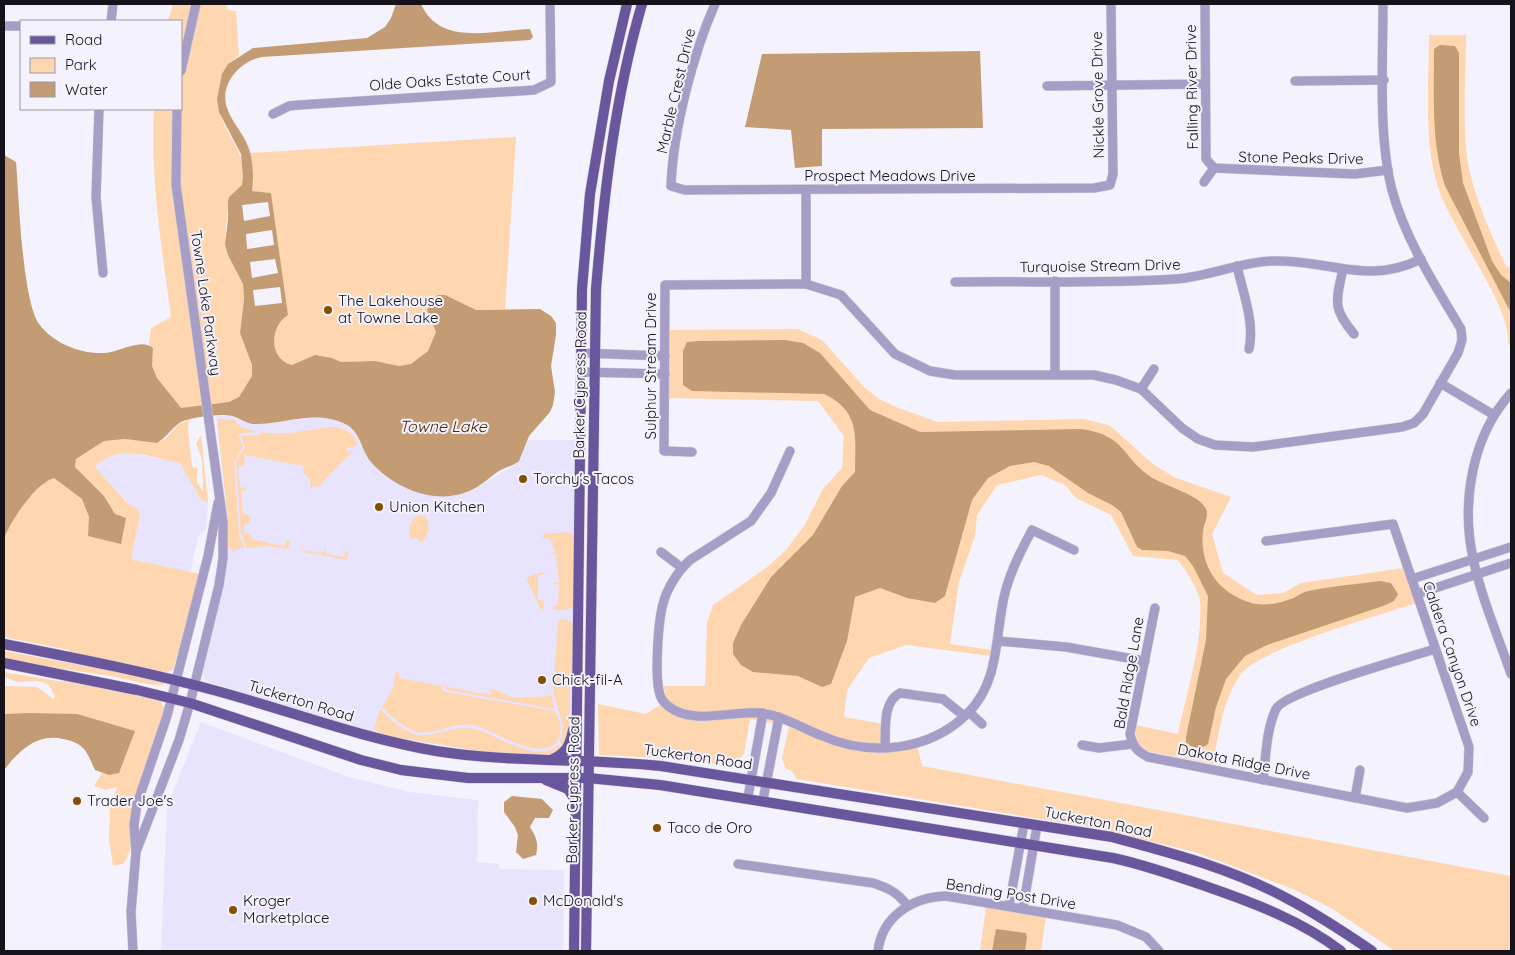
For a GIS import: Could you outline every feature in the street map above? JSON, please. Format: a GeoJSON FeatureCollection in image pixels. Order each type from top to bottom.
{"type":"FeatureCollection","features":[{"type":"Feature","properties":{"kind":"main road","name":"Barker Cypress Road"},"geometry":{"type":"LineString","coordinates":[[583,761],[578,710],[582,289],[590,194],[612,66],[627,4]]}},
{"type":"Feature","properties":{"kind":"main road","name":"Barker Cypress Road"},"geometry":{"type":"LineString","coordinates":[[586,951],[583,761],[590,591],[596,372],[596,289],[604,196],[626,71],[642,4]]}},
{"type":"Feature","properties":{"kind":"main road"},"geometry":{"type":"LineString","coordinates":[[612,66],[626,71]]}},
{"type":"Feature","properties":{"kind":"main road"},"geometry":{"type":"LineString","coordinates":[[580,529],[586,531],[586,565],[590,591]]}},
{"type":"Feature","properties":{"kind":"main road","name":"Tuckerton Road"},"geometry":{"type":"LineString","coordinates":[[4,644],[194,685],[337,728],[399,743],[478,756],[661,766],[1112,837],[1177,854],[1238,876],[1292,901],[1335,926],[1372,951]]}},
{"type":"Feature","properties":{"kind":"main road"},"geometry":{"type":"LineString","coordinates":[[4,663],[172,698],[344,755],[401,770],[468,778],[583,778],[660,784],[1034,844],[1146,865],[1262,906],[1328,941],[1341,951]]}},
{"type":"Feature","properties":{"kind":"main road"},"geometry":{"type":"LineString","coordinates":[[548,761],[559,756],[570,746],[578,710]]}},
{"type":"Feature","properties":{"kind":"main road"},"geometry":{"type":"LineString","coordinates":[[538,778],[568,789],[577,802]]}},
{"type":"Feature","properties":{"kind":"main road","name":"Barker Cypress Road"},"geometry":{"type":"LineString","coordinates":[[574,951],[577,802],[583,778]]}},
{"type":"Feature","properties":{"kind":"main road"},"geometry":{"type":"LineString","coordinates":[[1283,917],[1292,901]]}},
{"type":"Feature","properties":{"kind":"street"},"geometry":{"type":"LineString","coordinates":[[110,20],[113,4]]}},
{"type":"Feature","properties":{"kind":"street"},"geometry":{"type":"LineString","coordinates":[[182,67],[196,4]]}},
{"type":"Feature","properties":{"kind":"street","name":"Olde Oaks Estate Court"},"geometry":{"type":"LineString","coordinates":[[273,114],[289,106],[298,105],[534,90],[551,82],[550,4]]}},
{"type":"Feature","properties":{"kind":"street","name":"Marble Crest Drive"},"geometry":{"type":"LineString","coordinates":[[671,186],[672,170],[691,76],[704,30],[715,4]]}},
{"type":"Feature","properties":{"kind":"street","name":"Nickle Grove Drive"},"geometry":{"type":"LineString","coordinates":[[1110,186],[1113,174],[1111,4]]}},
{"type":"Feature","properties":{"kind":"street","name":"Falling River Drive"},"geometry":{"type":"LineString","coordinates":[[1205,4],[1206,159],[1214,168]]}},
{"type":"Feature","properties":{"kind":"street"},"geometry":{"type":"LineString","coordinates":[[806,190],[806,284],[841,295],[895,354],[930,371],[955,375],[1094,375],[1116,380],[1141,389],[1182,428],[1198,439],[1230,447],[1253,447],[1402,427],[1414,423],[1423,414],[1458,353],[1462,340],[1461,329],[1421,259],[1398,210],[1388,170],[1383,4]]}},
{"type":"Feature","properties":{"kind":"street"},"geometry":{"type":"LineString","coordinates":[[4,26],[20,26]]}},
{"type":"Feature","properties":{"kind":"street"},"geometry":{"type":"LineString","coordinates":[[1295,81],[1384,80]]}},
{"type":"Feature","properties":{"kind":"street"},"geometry":{"type":"LineString","coordinates":[[1047,86],[1205,84]]}},
{"type":"Feature","properties":{"kind":"street"},"geometry":{"type":"LineString","coordinates":[[99,110],[96,197],[103,274]]}},
{"type":"Feature","properties":{"kind":"street","name":"Towne Lake Parkway"},"geometry":{"type":"LineString","coordinates":[[136,852],[179,740],[190,703],[218,593],[223,558],[223,522],[218,500],[176,185],[177,110]]}},
{"type":"Feature","properties":{"kind":"street"},"geometry":{"type":"LineString","coordinates":[[1204,182],[1214,168]]}},
{"type":"Feature","properties":{"kind":"street","name":"Stone Peaks Drive"},"geometry":{"type":"LineString","coordinates":[[1214,168],[1341,174],[1388,170]]}},
{"type":"Feature","properties":{"kind":"street","name":"Prospect Meadows Drive"},"geometry":{"type":"LineString","coordinates":[[671,186],[686,190],[1094,188],[1110,186]]}},
{"type":"Feature","properties":{"kind":"street","name":"Turquoise Stream Drive"},"geometry":{"type":"LineString","coordinates":[[954,282],[1176,279],[1270,261],[1296,261],[1364,272],[1394,271],[1421,259]]}},
{"type":"Feature","properties":{"kind":"street"},"geometry":{"type":"LineString","coordinates":[[1237,266],[1251,328],[1252,337],[1249,350]]}},
{"type":"Feature","properties":{"kind":"street"},"geometry":{"type":"LineString","coordinates":[[1343,269],[1337,293],[1337,307],[1341,319],[1354,334]]}},
{"type":"Feature","properties":{"kind":"street"},"geometry":{"type":"LineString","coordinates":[[1055,281],[1055,374]]}},
{"type":"Feature","properties":{"kind":"street","name":"Sulphur Stream Drive"},"geometry":{"type":"LineString","coordinates":[[692,452],[664,451],[665,285],[806,284]]}},
{"type":"Feature","properties":{"kind":"street"},"geometry":{"type":"LineString","coordinates":[[582,353],[665,356]]}},
{"type":"Feature","properties":{"kind":"street"},"geometry":{"type":"LineString","coordinates":[[1141,389],[1154,368]]}},
{"type":"Feature","properties":{"kind":"street"},"geometry":{"type":"LineString","coordinates":[[581,372],[665,374]]}},
{"type":"Feature","properties":{"kind":"street"},"geometry":{"type":"LineString","coordinates":[[1440,383],[1494,415]]}},
{"type":"Feature","properties":{"kind":"street"},"geometry":{"type":"LineString","coordinates":[[1511,393],[1494,415],[1481,442],[1472,478],[1469,522],[1473,559],[1477,574],[1511,674]]}},
{"type":"Feature","properties":{"kind":"street"},"geometry":{"type":"LineString","coordinates":[[790,451],[771,493],[751,521],[706,549],[682,568],[663,603],[659,622],[658,690],[662,701],[670,708],[703,716],[771,715],[836,741],[885,748],[899,747],[923,741],[946,730],[967,714],[989,680],[994,665],[1006,590],[1012,570],[1032,530],[1074,550]]}},
{"type":"Feature","properties":{"kind":"street","name":"Towne Lake Parkway"},"geometry":{"type":"LineString","coordinates":[[133,951],[131,912],[136,852],[134,825],[138,798],[172,698],[208,556],[218,500]]}},
{"type":"Feature","properties":{"kind":"street","name":"Caldera Canyon Drive"},"geometry":{"type":"LineString","coordinates":[[1266,541],[1393,524],[1469,747],[1468,772],[1457,792]]}},
{"type":"Feature","properties":{"kind":"street"},"geometry":{"type":"LineString","coordinates":[[1412,579],[1511,547]]}},
{"type":"Feature","properties":{"kind":"street"},"geometry":{"type":"LineString","coordinates":[[1417,594],[1507,565],[1498,551]]}},
{"type":"Feature","properties":{"kind":"street"},"geometry":{"type":"LineString","coordinates":[[661,552],[682,568]]}},
{"type":"Feature","properties":{"kind":"street"},"geometry":{"type":"LineString","coordinates":[[208,556],[223,558]]}},
{"type":"Feature","properties":{"kind":"street"},"geometry":{"type":"LineString","coordinates":[[1453,565],[1458,580]]}},
{"type":"Feature","properties":{"kind":"street"},"geometry":{"type":"LineString","coordinates":[[1438,570],[1440,580],[1444,585]]}},
{"type":"Feature","properties":{"kind":"street","name":"Bald Ridge Lane"},"geometry":{"type":"LineString","coordinates":[[1132,744],[1130,734],[1155,608]]}},
{"type":"Feature","properties":{"kind":"street"},"geometry":{"type":"LineString","coordinates":[[998,641],[1066,647],[1145,661]]}},
{"type":"Feature","properties":{"kind":"street"},"geometry":{"type":"LineString","coordinates":[[1263,780],[1271,728],[1277,707],[1287,699],[1345,677],[1436,649]]}},
{"type":"Feature","properties":{"kind":"street"},"geometry":{"type":"LineString","coordinates":[[885,748],[887,713],[890,702],[896,695],[905,692],[936,697],[950,703],[982,724]]}},
{"type":"Feature","properties":{"kind":"street"},"geometry":{"type":"LineString","coordinates":[[748,798],[759,738],[771,715]]}},
{"type":"Feature","properties":{"kind":"street"},"geometry":{"type":"LineString","coordinates":[[763,800],[774,742],[771,715]]}},
{"type":"Feature","properties":{"kind":"street"},"geometry":{"type":"LineString","coordinates":[[759,738],[774,742]]}},
{"type":"Feature","properties":{"kind":"street"},"geometry":{"type":"LineString","coordinates":[[1082,745],[1099,748],[1132,744]]}},
{"type":"Feature","properties":{"kind":"street","name":"Dakota Ridge Drive"},"geometry":{"type":"LineString","coordinates":[[1132,744],[1138,751],[1148,756],[1407,808],[1437,803],[1457,792]]}},
{"type":"Feature","properties":{"kind":"street"},"geometry":{"type":"LineString","coordinates":[[755,758],[770,761]]}},
{"type":"Feature","properties":{"kind":"street"},"geometry":{"type":"LineString","coordinates":[[1355,798],[1360,770]]}},
{"type":"Feature","properties":{"kind":"street"},"geometry":{"type":"LineString","coordinates":[[1457,792],[1484,818]]}},
{"type":"Feature","properties":{"kind":"street"},"geometry":{"type":"LineString","coordinates":[[1010,906],[1024,824]]}},
{"type":"Feature","properties":{"kind":"street"},"geometry":{"type":"LineString","coordinates":[[1023,908],[1036,826]]}},
{"type":"Feature","properties":{"kind":"street"},"geometry":{"type":"LineString","coordinates":[[738,864],[873,883],[888,888],[900,895],[907,905]]}},
{"type":"Feature","properties":{"kind":"street"},"geometry":{"type":"LineString","coordinates":[[1017,864],[1030,867]]}},
{"type":"Feature","properties":{"kind":"street"},"geometry":{"type":"LineString","coordinates":[[1014,879],[1020,883],[1027,881]]}},
{"type":"Feature","properties":{"kind":"street","name":"Bending Post Drive"},"geometry":{"type":"LineString","coordinates":[[878,951],[884,932],[893,918],[907,905],[932,896],[946,896],[1023,908],[1117,925],[1146,937],[1159,951]]}},
{"type":"Feature","properties":{"kind":"shaded area"},"geometry":{"type":"Polygon","coordinates":[[[216,416],[230,416],[253,424],[312,418],[327,418],[342,422],[356,433],[367,456],[386,476],[414,491],[439,496],[470,492],[516,464],[528,440],[578,440],[575,625],[570,733],[563,750],[517,755],[385,737],[206,681],[202,672],[223,589],[228,547],[228,523],[216,416]]]}},
{"type":"Feature","properties":{"kind":"shaded area"},"geometry":{"type":"Polygon","coordinates":[[[127,452],[180,463],[201,500],[208,502],[206,529],[198,536],[191,572],[131,559],[140,516],[95,467],[103,458],[112,454],[127,452]]]}},
{"type":"Feature","properties":{"kind":"shaded area"},"geometry":{"type":"Polygon","coordinates":[[[201,722],[349,777],[409,792],[478,800],[477,862],[499,864],[499,869],[564,870],[563,951],[161,951],[167,806],[201,722]]]}},
{"type":"Feature","properties":{"kind":"green space"},"geometry":{"type":"Polygon","coordinates":[[[173,4],[225,4],[228,10],[236,11],[239,55],[228,64],[221,96],[220,113],[223,123],[236,146],[242,162],[243,172],[242,185],[229,197],[225,237],[243,284],[244,299],[240,333],[252,365],[252,376],[239,397],[229,402],[183,409],[180,408],[157,378],[152,366],[153,348],[149,344],[151,328],[171,317],[155,187],[153,135],[154,110],[182,110],[182,20],[168,20],[173,4]]]}},
{"type":"Feature","properties":{"kind":"green space"},"geometry":{"type":"Polygon","coordinates":[[[1429,35],[1466,35],[1465,123],[1467,158],[1473,185],[1486,221],[1506,266],[1511,268],[1511,346],[1508,344],[1507,329],[1492,290],[1446,207],[1434,172],[1428,113],[1429,35]]]}},
{"type":"Feature","properties":{"kind":"green space"},"geometry":{"type":"Polygon","coordinates":[[[516,137],[505,309],[476,310],[466,306],[435,325],[436,332],[432,345],[422,357],[411,364],[399,366],[375,361],[341,362],[321,356],[292,365],[284,362],[278,356],[275,350],[275,335],[282,320],[288,315],[271,193],[252,191],[254,182],[250,153],[516,137]]]}},
{"type":"Feature","properties":{"kind":"green space"},"geometry":{"type":"Polygon","coordinates":[[[798,329],[822,340],[864,387],[879,399],[937,422],[1084,419],[1109,425],[1154,465],[1176,478],[1231,497],[1212,534],[1223,573],[1257,595],[1283,593],[1301,583],[1404,568],[1416,603],[1295,644],[1252,664],[1241,674],[1229,695],[1222,718],[1213,764],[1147,751],[1136,741],[1136,725],[1178,734],[1194,667],[1199,633],[1200,600],[1191,579],[1177,560],[1133,556],[1111,515],[1076,498],[1065,485],[1041,475],[997,485],[977,515],[975,536],[959,582],[950,644],[992,650],[991,656],[906,645],[869,658],[847,690],[844,717],[883,724],[880,752],[918,748],[922,766],[1511,876],[1511,951],[1395,951],[1331,908],[1293,889],[1195,852],[1101,829],[797,779],[792,771],[786,769],[782,759],[789,726],[750,719],[744,754],[739,760],[721,765],[683,759],[599,755],[598,704],[646,714],[667,700],[663,686],[705,686],[707,623],[713,605],[766,568],[786,550],[804,526],[823,489],[842,468],[844,436],[818,401],[668,398],[670,330],[798,329]]]}},
{"type":"Feature","properties":{"kind":"green space"},"geometry":{"type":"Polygon","coordinates":[[[217,419],[234,420],[241,427],[258,432],[242,433],[238,436],[243,446],[234,463],[239,533],[244,547],[234,550],[234,553],[228,547],[228,520],[217,419]]]}},
{"type":"Feature","properties":{"kind":"green space"},"geometry":{"type":"Polygon","coordinates":[[[189,420],[188,430],[192,467],[197,468],[197,483],[203,491],[202,459],[196,444],[201,435],[208,502],[201,500],[180,463],[147,455],[125,453],[104,459],[95,467],[128,504],[138,509],[140,516],[131,559],[200,574],[173,670],[162,673],[71,654],[69,650],[4,637],[4,536],[23,503],[48,480],[54,478],[82,499],[89,517],[115,514],[104,496],[75,467],[76,459],[104,441],[125,439],[157,443],[165,439],[179,424],[189,420]]]}},
{"type":"Feature","properties":{"kind":"green space"},"geometry":{"type":"Polygon","coordinates":[[[330,427],[347,431],[358,445],[347,448],[348,452],[353,451],[318,487],[312,486],[311,492],[310,480],[303,472],[304,466],[245,455],[244,466],[238,467],[240,487],[246,488],[246,490],[241,491],[243,514],[250,515],[250,524],[244,525],[244,533],[251,533],[251,539],[285,546],[286,540],[291,542],[287,549],[268,546],[247,548],[241,534],[236,461],[245,447],[241,436],[259,435],[261,432],[287,433],[330,427]]]}},
{"type":"Feature","properties":{"kind":"green space"},"geometry":{"type":"Polygon","coordinates":[[[417,515],[425,516],[429,526],[426,537],[421,543],[416,537],[411,540],[410,533],[411,523],[417,515]]]}},
{"type":"Feature","properties":{"kind":"green space"},"geometry":{"type":"Polygon","coordinates":[[[569,532],[575,536],[574,606],[567,610],[555,610],[552,607],[558,605],[559,585],[552,583],[559,582],[556,554],[551,555],[555,550],[549,537],[544,539],[542,536],[544,534],[569,532]]]}},
{"type":"Feature","properties":{"kind":"green space"},"geometry":{"type":"Polygon","coordinates":[[[326,548],[326,554],[343,557],[346,551],[348,552],[348,558],[346,560],[303,550],[323,553],[326,548]]]}},
{"type":"Feature","properties":{"kind":"green space"},"geometry":{"type":"Polygon","coordinates":[[[541,572],[545,574],[538,576],[538,599],[544,600],[543,609],[541,610],[526,578],[541,572]]]}},
{"type":"Feature","properties":{"kind":"green space"},"geometry":{"type":"Polygon","coordinates":[[[566,619],[574,624],[574,633],[570,721],[565,747],[560,743],[563,726],[553,691],[558,623],[559,620],[566,619]]]}},
{"type":"Feature","properties":{"kind":"green space"},"geometry":{"type":"Polygon","coordinates":[[[4,651],[157,679],[164,682],[163,685],[151,685],[117,677],[8,660],[4,658],[4,651]]]}},
{"type":"Feature","properties":{"kind":"green space"},"geometry":{"type":"Polygon","coordinates":[[[4,672],[63,682],[66,679],[160,700],[165,710],[139,784],[132,815],[131,846],[127,859],[123,864],[113,866],[109,840],[110,808],[117,787],[105,790],[94,786],[102,773],[109,775],[135,731],[27,713],[4,714],[4,686],[37,687],[53,699],[55,697],[49,685],[39,681],[18,682],[4,677],[4,672]]]}},
{"type":"Feature","properties":{"kind":"green space"},"geometry":{"type":"Polygon","coordinates":[[[396,672],[399,672],[399,678],[442,686],[444,680],[442,689],[445,692],[555,711],[561,726],[558,741],[551,747],[542,749],[531,748],[471,725],[454,726],[424,733],[411,730],[397,721],[382,707],[393,688],[396,672]]]}},
{"type":"Feature","properties":{"kind":"green space"},"geometry":{"type":"Polygon","coordinates":[[[446,681],[447,687],[490,695],[492,689],[511,697],[552,695],[554,709],[447,690],[445,688],[446,681]]]}},
{"type":"Feature","properties":{"kind":"green space"},"geometry":{"type":"Polygon","coordinates":[[[380,709],[400,727],[414,734],[430,735],[453,729],[470,728],[531,750],[541,752],[551,750],[558,745],[564,748],[559,753],[546,756],[484,752],[383,735],[374,729],[380,709]]]}},
{"type":"Feature","properties":{"kind":"green space"},"geometry":{"type":"Polygon","coordinates":[[[986,907],[1046,917],[1041,951],[980,951],[986,907]]]}},
{"type":"Feature","properties":{"kind":"water","name":"Towne Lake"},"geometry":{"type":"Polygon","coordinates":[[[396,4],[421,4],[430,17],[441,26],[454,31],[484,33],[530,29],[533,37],[530,40],[262,57],[246,63],[233,75],[226,90],[225,99],[229,114],[250,152],[253,172],[252,191],[271,193],[288,315],[282,320],[275,334],[275,349],[284,362],[292,365],[315,355],[332,358],[341,362],[375,361],[399,366],[411,364],[428,351],[436,332],[427,310],[432,299],[438,295],[445,295],[476,310],[540,309],[551,316],[556,323],[551,366],[555,392],[550,412],[529,436],[519,461],[464,493],[451,496],[426,495],[401,486],[380,471],[371,462],[352,428],[336,420],[312,417],[253,424],[227,415],[200,417],[183,421],[157,443],[125,439],[104,441],[76,459],[75,467],[104,496],[115,514],[126,518],[121,544],[88,536],[89,517],[82,499],[54,478],[39,487],[24,504],[4,539],[4,155],[16,162],[25,271],[33,311],[39,324],[45,331],[59,342],[85,352],[103,353],[136,345],[148,345],[153,348],[152,366],[157,378],[181,408],[229,402],[239,397],[252,376],[252,365],[240,333],[244,299],[243,284],[228,255],[225,244],[229,197],[242,185],[243,177],[241,154],[219,112],[217,99],[222,74],[228,64],[253,48],[367,38],[385,27],[391,18],[396,4]]]}},
{"type":"Feature","properties":{"kind":"water"},"geometry":{"type":"Polygon","coordinates":[[[1440,45],[1455,46],[1459,53],[1459,153],[1463,183],[1492,261],[1501,275],[1511,283],[1511,313],[1445,186],[1435,136],[1434,49],[1440,45]]]}},
{"type":"Feature","properties":{"kind":"water"},"geometry":{"type":"Polygon","coordinates":[[[980,51],[983,128],[822,129],[822,166],[795,168],[791,130],[745,127],[762,54],[980,51]]]}},
{"type":"Feature","properties":{"kind":"water"},"geometry":{"type":"Polygon","coordinates":[[[785,340],[803,343],[820,353],[870,410],[920,432],[1082,429],[1097,432],[1108,437],[1116,442],[1151,477],[1190,495],[1202,504],[1207,512],[1203,531],[1203,544],[1204,556],[1208,567],[1220,585],[1239,598],[1251,603],[1279,603],[1306,592],[1336,586],[1380,581],[1391,583],[1398,594],[1394,601],[1383,606],[1267,645],[1245,656],[1226,679],[1216,707],[1208,744],[1199,748],[1193,747],[1186,742],[1186,737],[1206,640],[1208,596],[1193,566],[1185,556],[1168,551],[1142,550],[1137,547],[1121,512],[1112,505],[1088,493],[1049,466],[1034,462],[1010,466],[988,478],[972,500],[945,596],[935,603],[907,598],[880,588],[855,597],[847,641],[831,684],[822,687],[798,676],[753,672],[741,665],[733,654],[733,643],[741,625],[771,577],[813,535],[842,486],[855,472],[855,436],[853,426],[850,417],[844,409],[836,401],[824,394],[692,391],[683,385],[683,351],[687,342],[785,340]]]}},
{"type":"Feature","properties":{"kind":"water"},"geometry":{"type":"Polygon","coordinates":[[[4,714],[77,714],[135,731],[119,773],[109,775],[95,770],[80,745],[69,740],[54,738],[37,741],[29,745],[4,770],[4,714]]]}},
{"type":"Feature","properties":{"kind":"water"},"geometry":{"type":"Polygon","coordinates":[[[512,796],[542,799],[553,810],[549,818],[535,818],[530,827],[536,840],[536,855],[523,859],[516,852],[518,835],[515,827],[504,812],[504,802],[512,796]]]}},
{"type":"Feature","properties":{"kind":"water"},"geometry":{"type":"Polygon","coordinates":[[[996,929],[1026,933],[1025,951],[992,951],[996,929]]]}},
{"type":"Feature","properties":{"kind":"pier"},"geometry":{"type":"Polygon","coordinates":[[[268,202],[270,216],[244,221],[242,205],[268,202]]]}},
{"type":"Feature","properties":{"kind":"pier"},"geometry":{"type":"Polygon","coordinates":[[[272,230],[274,245],[247,249],[246,234],[272,230]]]}},
{"type":"Feature","properties":{"kind":"pier"},"geometry":{"type":"Polygon","coordinates":[[[275,259],[278,273],[252,278],[250,262],[275,259]]]}},
{"type":"Feature","properties":{"kind":"pier"},"geometry":{"type":"Polygon","coordinates":[[[280,287],[282,303],[255,306],[253,290],[280,287]]]}},
{"type":"Feature","properties":{"kind":"place","name":"The Lakehouse at Towne Lake"},"geometry":{"type":"Point","coordinates":[328,310]}},
{"type":"Feature","properties":{"kind":"place","name":"Torchy's Tacos"},"geometry":{"type":"Point","coordinates":[523,479]}},
{"type":"Feature","properties":{"kind":"place","name":"Union Kitchen"},"geometry":{"type":"Point","coordinates":[379,507]}},
{"type":"Feature","properties":{"kind":"place","name":"Chick-fil-A"},"geometry":{"type":"Point","coordinates":[542,680]}},
{"type":"Feature","properties":{"kind":"place","name":"Trader Joe's"},"geometry":{"type":"Point","coordinates":[77,801]}},
{"type":"Feature","properties":{"kind":"place","name":"Taco de Oro"},"geometry":{"type":"Point","coordinates":[657,828]}},
{"type":"Feature","properties":{"kind":"place","name":"McDonald's"},"geometry":{"type":"Point","coordinates":[533,901]}},
{"type":"Feature","properties":{"kind":"place","name":"Kroger Marketplace"},"geometry":{"type":"Point","coordinates":[233,910]}}]}
